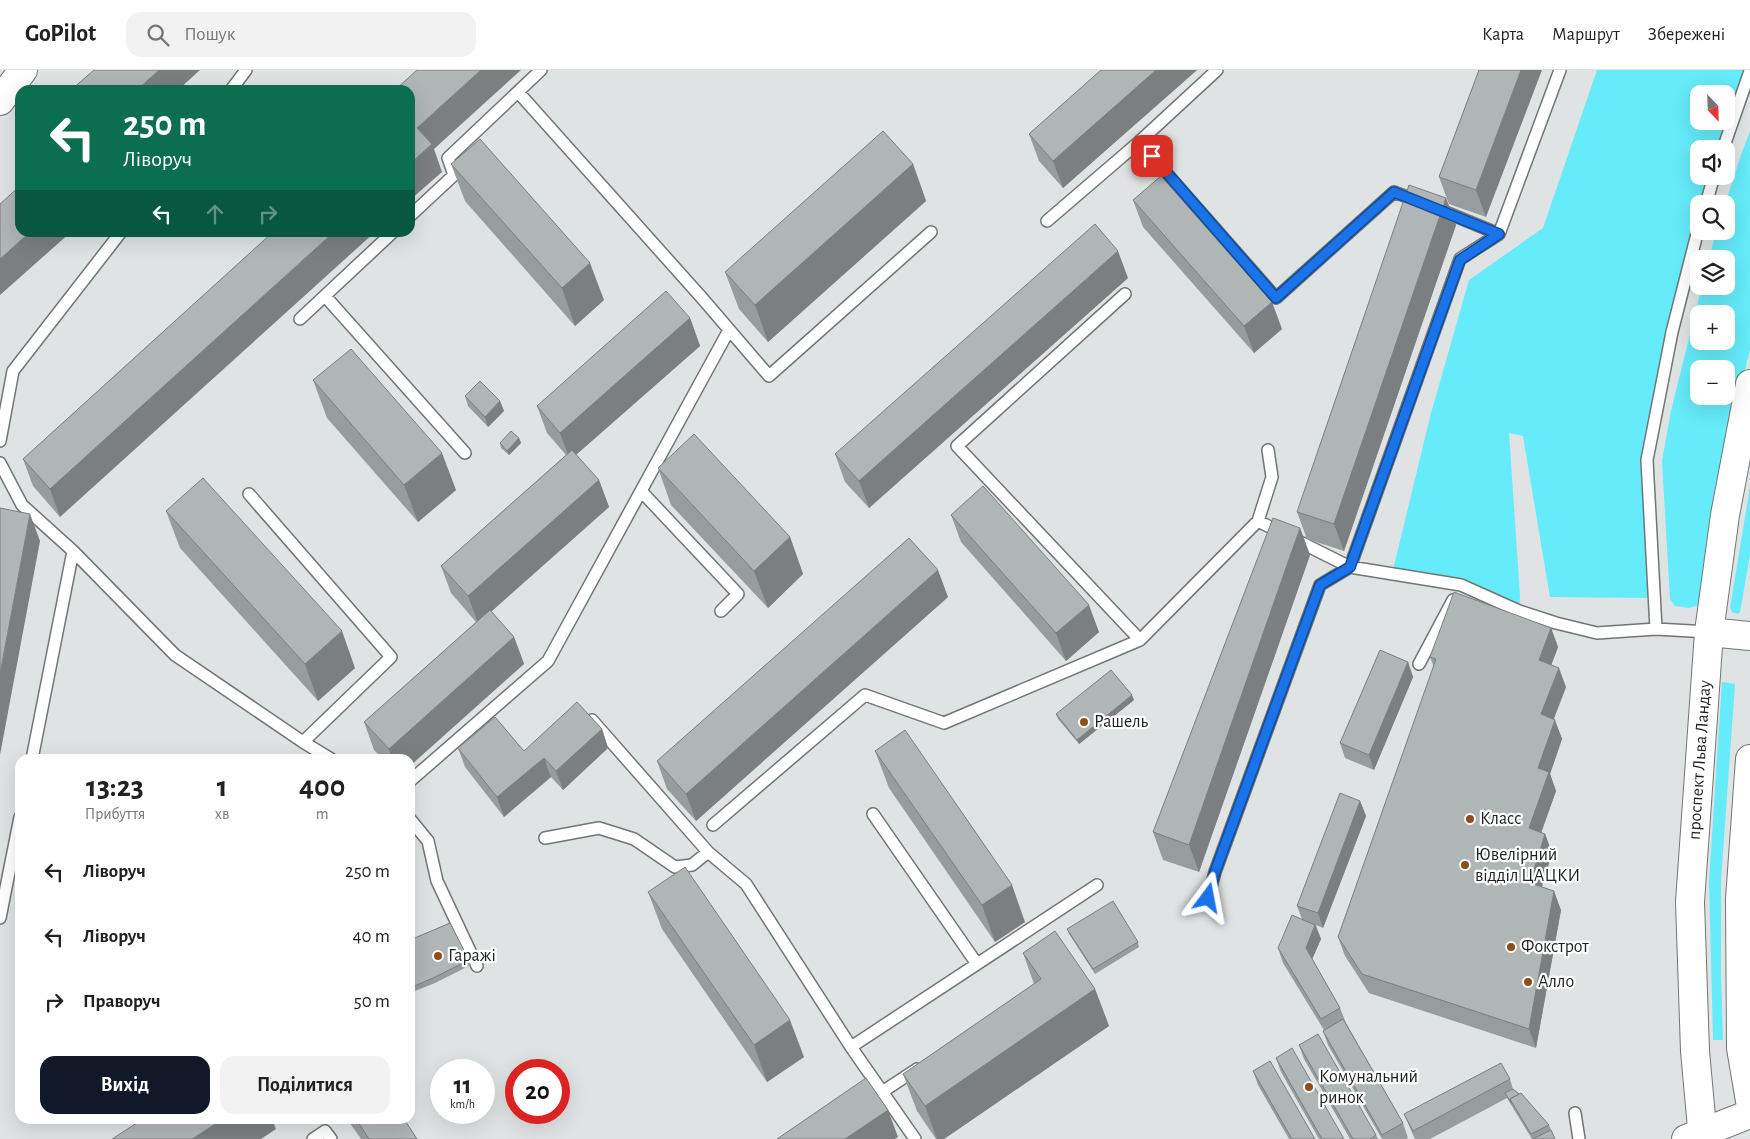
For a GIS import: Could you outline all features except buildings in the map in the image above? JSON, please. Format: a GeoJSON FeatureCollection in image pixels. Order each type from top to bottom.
{"type":"FeatureCollection","features":[{"type":"Feature","properties":{"kind":"main road"},"geometry":{"type":"LineString","coordinates":[[0,101],[23,70]]}},
{"type":"Feature","properties":{"kind":"main road","name":"проспект Льва Ландау"},"geometry":{"type":"LineString","coordinates":[[1697,1137],[1690,902],[1710,632],[1725,515],[1750,384]]}},
{"type":"Feature","properties":{"kind":"main road"},"geometry":{"type":"LineString","coordinates":[[1710,632],[1750,636]]}},
{"type":"Feature","properties":{"kind":"main road"},"geometry":{"type":"LineString","coordinates":[[1750,759],[1740,899],[1741,1048],[1750,1101]]}},
{"type":"Feature","properties":{"kind":"main road"},"geometry":{"type":"LineString","coordinates":[[1697,1137],[1750,1114]]}},
{"type":"Feature","properties":{"kind":"lane"},"geometry":{"type":"LineString","coordinates":[[235,85],[246,70]]}},
{"type":"Feature","properties":{"kind":"lane"},"geometry":{"type":"LineString","coordinates":[[415,211],[454,175],[448,158],[541,70]]}},
{"type":"Feature","properties":{"kind":"lane"},"geometry":{"type":"LineString","coordinates":[[1047,221],[1139,142],[1218,70]]}},
{"type":"Feature","properties":{"kind":"lane"},"geometry":{"type":"LineString","coordinates":[[1208,898],[1215,872],[1320,585],[1350,567],[1460,260],[1499,234],[1560,70]]}},
{"type":"Feature","properties":{"kind":"lane"},"geometry":{"type":"LineString","coordinates":[[1726,140],[1750,71]]}},
{"type":"Feature","properties":{"kind":"lane"},"geometry":{"type":"LineString","coordinates":[[518,92],[769,376],[931,232]]}},
{"type":"Feature","properties":{"kind":"lane"},"geometry":{"type":"LineString","coordinates":[[1139,142],[1276,298],[1394,192],[1499,234]]}},
{"type":"Feature","properties":{"kind":"lane"},"geometry":{"type":"LineString","coordinates":[[0,441],[13,371],[117,237]]}},
{"type":"Feature","properties":{"kind":"lane"},"geometry":{"type":"LineString","coordinates":[[300,319],[387,237]]}},
{"type":"Feature","properties":{"kind":"lane"},"geometry":{"type":"LineString","coordinates":[[1656,629],[1647,460],[1672,332],[1695,240]]}},
{"type":"Feature","properties":{"kind":"lane"},"geometry":{"type":"LineString","coordinates":[[1125,294],[956,446],[1140,640]]}},
{"type":"Feature","properties":{"kind":"lane"},"geometry":{"type":"LineString","coordinates":[[325,296],[465,453]]}},
{"type":"Feature","properties":{"kind":"lane"},"geometry":{"type":"LineString","coordinates":[[415,777],[548,661],[729,330]]}},
{"type":"Feature","properties":{"kind":"lane"},"geometry":{"type":"LineString","coordinates":[[713,825],[865,695],[944,723],[1140,640],[1258,521],[1272,476],[1268,450]]}},
{"type":"Feature","properties":{"kind":"lane"},"geometry":{"type":"LineString","coordinates":[[0,463],[22,505],[73,551],[175,655],[323,754]]}},
{"type":"Feature","properties":{"kind":"lane"},"geometry":{"type":"LineString","coordinates":[[641,490],[738,594],[720,611]]}},
{"type":"Feature","properties":{"kind":"lane"},"geometry":{"type":"LineString","coordinates":[[248,494],[390,657],[303,742]]}},
{"type":"Feature","properties":{"kind":"lane"},"geometry":{"type":"LineString","coordinates":[[1258,521],[1350,567],[1461,585],[1519,611],[1556,623],[1597,633],[1656,629],[1710,632]]}},
{"type":"Feature","properties":{"kind":"lane"},"geometry":{"type":"LineString","coordinates":[[33,754],[73,551]]}},
{"type":"Feature","properties":{"kind":"lane"},"geometry":{"type":"LineString","coordinates":[[1419,664],[1461,585]]}},
{"type":"Feature","properties":{"kind":"lane"},"geometry":{"type":"LineString","coordinates":[[588,715],[708,852],[746,884],[914,1139]]}},
{"type":"Feature","properties":{"kind":"lane"},"geometry":{"type":"LineString","coordinates":[[873,814],[977,964]]}},
{"type":"Feature","properties":{"kind":"lane"},"geometry":{"type":"LineString","coordinates":[[415,825],[428,841],[437,881],[477,966]]}},
{"type":"Feature","properties":{"kind":"lane"},"geometry":{"type":"LineString","coordinates":[[545,838],[599,828],[634,839],[675,867],[692,864],[708,852]]}},
{"type":"Feature","properties":{"kind":"lane"},"geometry":{"type":"LineString","coordinates":[[0,918],[15,842]]}},
{"type":"Feature","properties":{"kind":"lane"},"geometry":{"type":"LineString","coordinates":[[851,1046],[1097,886]]}},
{"type":"Feature","properties":{"kind":"lane"},"geometry":{"type":"LineString","coordinates":[[882,1092],[923,1065]]}},
{"type":"Feature","properties":{"kind":"lane"},"geometry":{"type":"LineString","coordinates":[[1575,1113],[1579,1139]]}},
{"type":"Feature","properties":{"kind":"lane"},"geometry":{"type":"LineString","coordinates":[[313,1139],[325,1131],[331,1139]]}},
{"type":"Feature","properties":{"kind":"shaded area"},"geometry":{"type":"Polygon","coordinates":[[[1597,70],[1750,70],[1735,114],[1735,85],[1690,85],[1690,130],[1729,130],[1726,140],[1690,140],[1690,185],[1711,185],[1709,195],[1690,195],[1690,240],[1696,240],[1694,250],[1690,250],[1690,266],[1647,460],[1654,598],[1550,597],[1523,436],[1509,433],[1520,596],[1519,611],[1461,585],[1392,574],[1430,417],[1469,280],[1543,228],[1597,70]]]}},
{"type":"Feature","properties":{"kind":"shaded area"},"geometry":{"type":"Polygon","coordinates":[[[1750,131],[1750,350],[1714,492],[1700,605],[1689,608],[1675,606],[1670,599],[1662,461],[1671,411],[1690,334],[1690,350],[1735,350],[1735,305],[1697,305],[1700,295],[1735,295],[1735,250],[1711,250],[1714,240],[1735,240],[1735,195],[1728,195],[1731,185],[1735,185],[1735,173],[1750,131]]]}},
{"type":"Feature","properties":{"kind":"shaded area"},"geometry":{"type":"Polygon","coordinates":[[[1750,487],[1750,555],[1740,612],[1738,614],[1732,612],[1730,608],[1750,487]]]}},
{"type":"Feature","properties":{"kind":"shaded area"},"geometry":{"type":"Polygon","coordinates":[[[1722,682],[1735,684],[1721,880],[1723,1040],[1713,1040],[1709,882],[1722,682]]]}},
{"type":"Feature","properties":{"kind":"place","name":"Рашель"},"geometry":{"type":"Point","coordinates":[1084,722]}},
{"type":"Feature","properties":{"kind":"place","name":"Класс"},"geometry":{"type":"Point","coordinates":[1470,819]}},
{"type":"Feature","properties":{"kind":"place","name":"Ювелірний відділ ЦАЦКИ"},"geometry":{"type":"Point","coordinates":[1465,865]}},
{"type":"Feature","properties":{"kind":"place","name":"Фокстрот"},"geometry":{"type":"Point","coordinates":[1511,947]}},
{"type":"Feature","properties":{"kind":"place","name":"Гаражі"},"geometry":{"type":"Point","coordinates":[438,956]}},
{"type":"Feature","properties":{"kind":"place","name":"Алло"},"geometry":{"type":"Point","coordinates":[1528,982]}},
{"type":"Feature","properties":{"kind":"place","name":"Комунальний ринок"},"geometry":{"type":"Point","coordinates":[1309,1087]}},
{"type":"Feature","properties":{"kind":"route"},"geometry":{"type":"LineString","coordinates":[[1152,156],[1276,298],[1394,192],[1499,234],[1460,260],[1350,567],[1320,585],[1215,872],[1208,898]]}}]}
